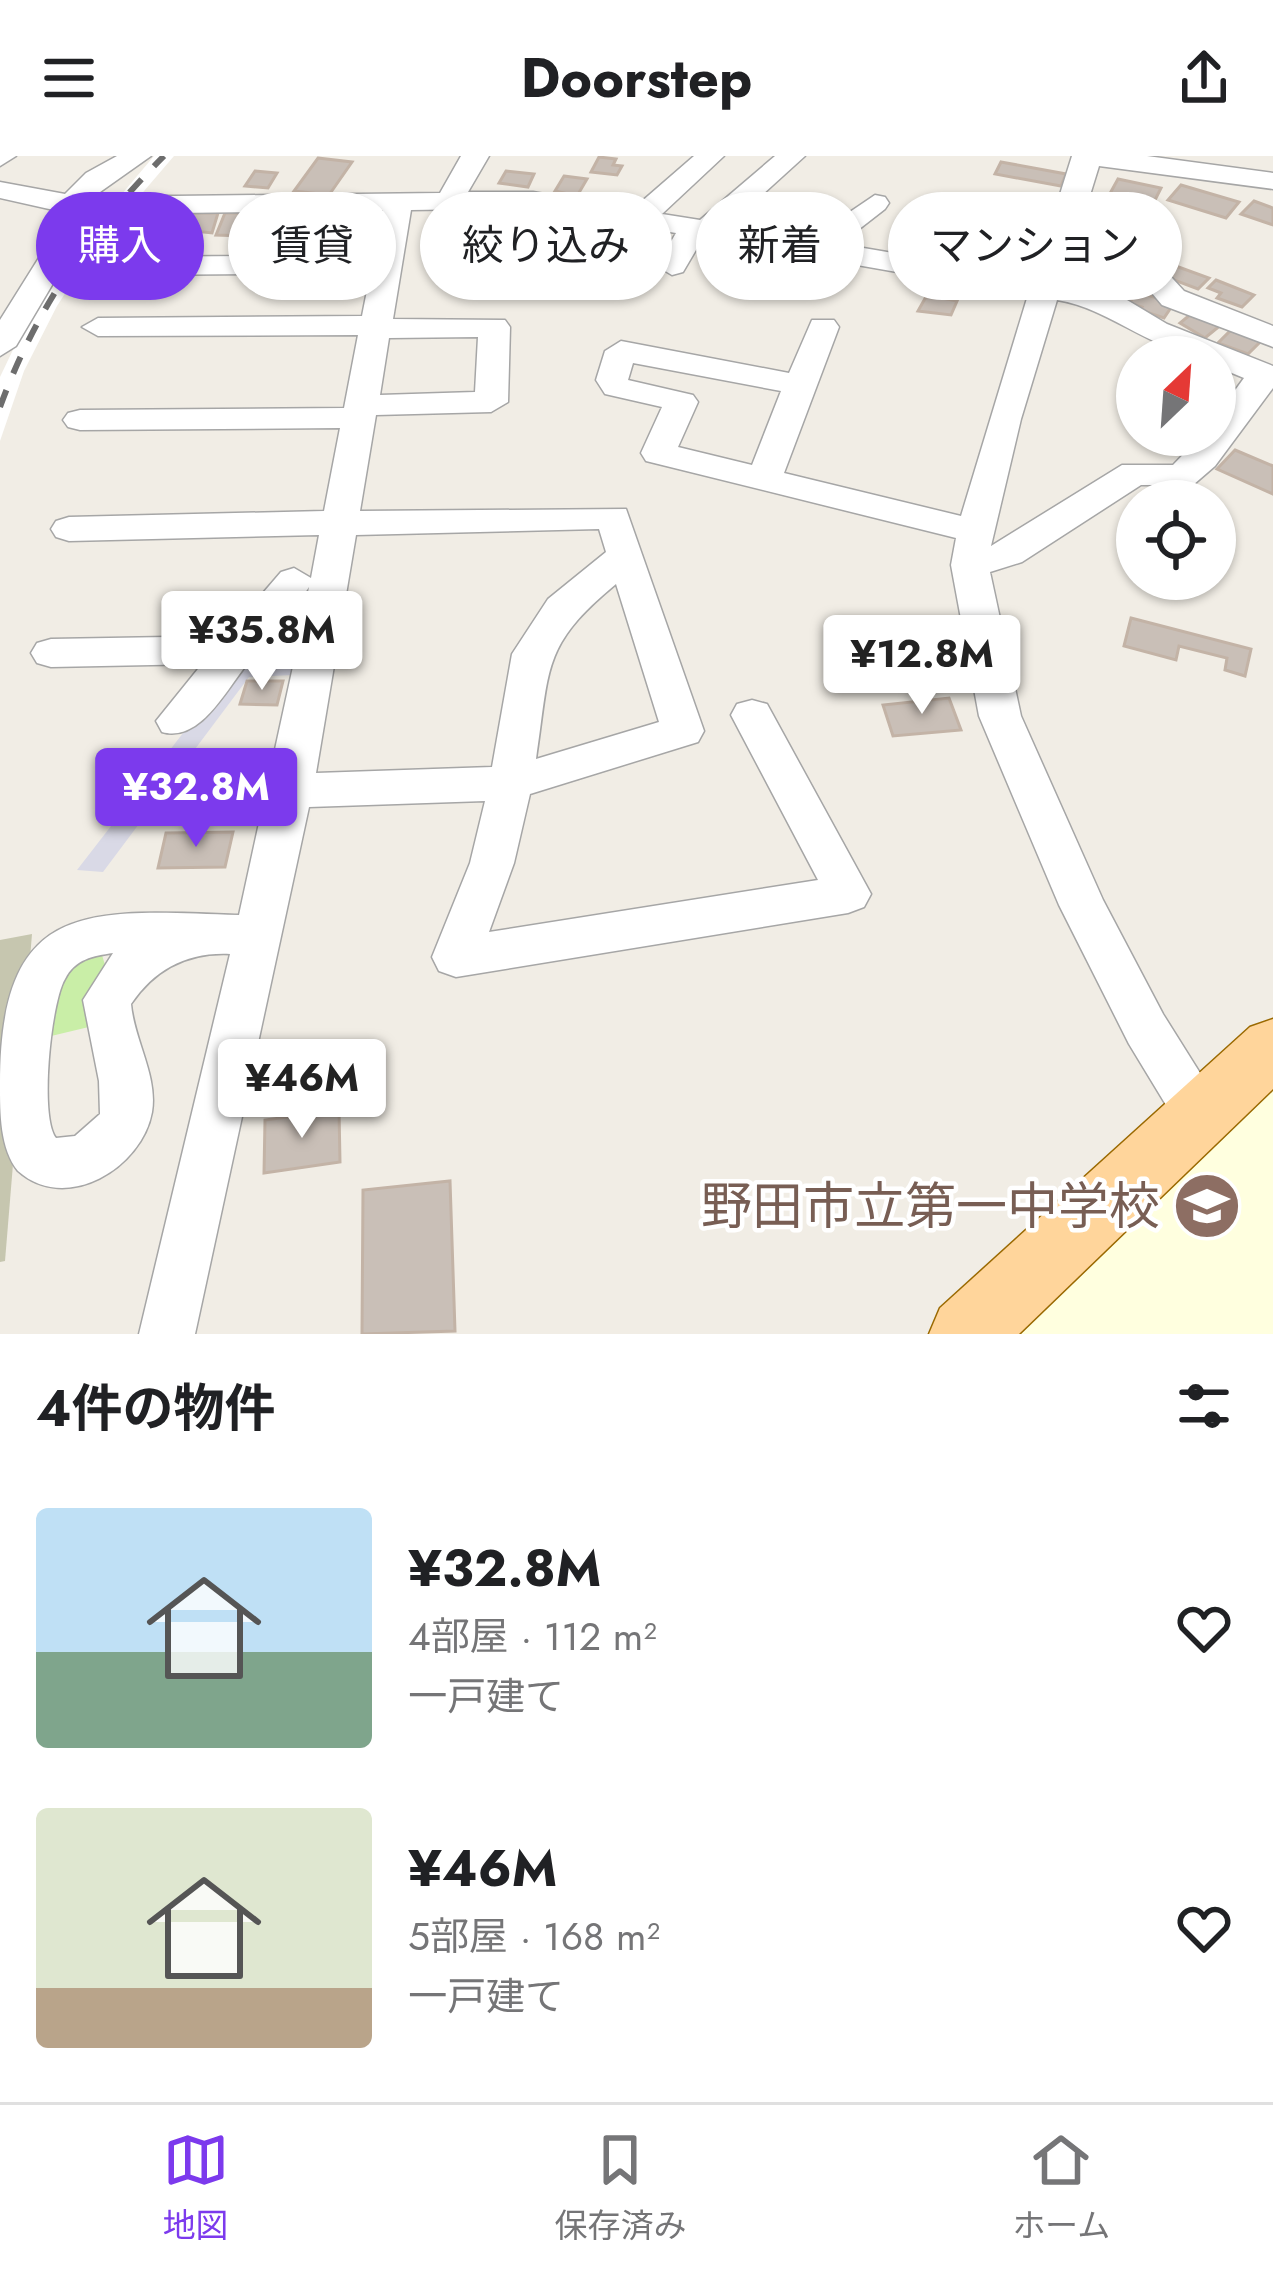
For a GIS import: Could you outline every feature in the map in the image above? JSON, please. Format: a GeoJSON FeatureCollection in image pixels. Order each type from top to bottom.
{"type":"FeatureCollection","features":[{"type":"Feature","properties":{"kind":"main road"},"geometry":{"type":"LineString","coordinates":[[966,1334],[1273,1047]]}},
{"type":"Feature","properties":{"kind":"street"},"geometry":{"type":"LineString","coordinates":[[87,192],[96,178],[136,156]]}},
{"type":"Feature","properties":{"kind":"street"},"geometry":{"type":"LineString","coordinates":[[454,192],[475,156]]}},
{"type":"Feature","properties":{"kind":"street"},"geometry":{"type":"LineString","coordinates":[[660,156],[707,158]]}},
{"type":"Feature","properties":{"kind":"street"},"geometry":{"type":"LineString","coordinates":[[746,192],[791,156]]}},
{"type":"Feature","properties":{"kind":"street"},"geometry":{"type":"LineString","coordinates":[[1076,192],[1087,156],[1273,181]]}},
{"type":"Feature","properties":{"kind":"street"},"geometry":{"type":"LineString","coordinates":[[660,192],[707,158]]}},
{"type":"Feature","properties":{"kind":"street"},"geometry":{"type":"LineString","coordinates":[[0,190],[36,197]]}},
{"type":"Feature","properties":{"kind":"street"},"geometry":{"type":"LineString","coordinates":[[864,210],[874,202]]}},
{"type":"Feature","properties":{"kind":"street"},"geometry":{"type":"LineString","coordinates":[[167,1334],[291,791],[398,204],[420,203]]}},
{"type":"Feature","properties":{"kind":"street"},"geometry":{"type":"LineString","coordinates":[[672,266],[696,234]]}},
{"type":"Feature","properties":{"kind":"street"},"geometry":{"type":"LineString","coordinates":[[0,346],[36,281]]}},
{"type":"Feature","properties":{"kind":"street"},"geometry":{"type":"LineString","coordinates":[[1043,300],[972,548],[1000,716],[1082,905],[1147,1029],[1201,1116]]}},
{"type":"Feature","properties":{"kind":"street"},"geometry":{"type":"LineString","coordinates":[[802,385],[621,351],[612,380],[617,388],[681,402],[658,453],[764,478],[972,548],[1009,553],[1134,473],[1181,477],[1203,458],[1269,376],[1156,331],[1104,300]]}},
{"type":"Feature","properties":{"kind":"street"},"geometry":{"type":"LineString","coordinates":[[1178,300],[1273,337]]}},
{"type":"Feature","properties":{"kind":"street"},"geometry":{"type":"LineString","coordinates":[[80,420],[491,402],[494,327],[98,327]]}},
{"type":"Feature","properties":{"kind":"street"},"geometry":{"type":"LineString","coordinates":[[764,478],[823,327]]}},
{"type":"Feature","properties":{"kind":"street"},"geometry":{"type":"LineString","coordinates":[[69,529],[613,517],[683,731],[512,783],[291,791]]}},
{"type":"Feature","properties":{"kind":"street"},"geometry":{"type":"LineString","coordinates":[[626,555],[562,608],[532,654],[512,783],[493,863],[456,957],[848,894],[752,715]]}},
{"type":"Feature","properties":{"kind":"street"},"geometry":{"type":"LineString","coordinates":[[177,721],[294,581]]}},
{"type":"Feature","properties":{"kind":"street"},"geometry":{"type":"LineString","coordinates":[[51,653],[317,648]]}},
{"type":"Feature","properties":{"kind":"street"},"geometry":{"type":"LineString","coordinates":[[79,939],[96,940],[113,951],[117,970],[107,1013],[127,1112],[110,1143],[95,1155],[60,1163],[27,1142],[21,1120],[36,990],[51,959],[79,939],[118,932],[258,935]]}},
{"type":"Feature","properties":{"kind":"street"},"geometry":{"type":"LineString","coordinates":[[112,988],[150,952],[191,936]]}},
{"type":"Feature","properties":{"kind":"shaded area"},"geometry":{"type":"Polygon","coordinates":[[[290,661],[296,667],[294,675],[249,677],[103,872],[77,870],[238,662],[290,661]]]}},
{"type":"Feature","properties":{"kind":"shaded area"},"geometry":{"type":"Polygon","coordinates":[[[32,934],[5,1261],[0,1262],[0,940],[32,934]]]}},
{"type":"Feature","properties":{"kind":"shaded area","name":"野田市立第一中学校"},"geometry":{"type":"Polygon","coordinates":[[[1273,1077],[1273,1334],[1008,1334],[1273,1077]]]}},
{"type":"Feature","properties":{"kind":"green space"},"geometry":{"type":"Polygon","coordinates":[[[101,952],[106,968],[93,1026],[47,1037],[50,977],[101,952]]]}},
{"type":"Feature","properties":{"kind":"pier"},"geometry":{"type":"Polygon","coordinates":[[[154,156],[174,156],[143,192],[124,192],[154,156]]]}},
{"type":"Feature","properties":{"kind":"pier"},"geometry":{"type":"Polygon","coordinates":[[[41,300],[61,300],[24,371],[0,441],[0,377],[41,300]]]}},
{"type":"Feature","properties":{"kind":"building"},"geometry":{"type":"Polygon","coordinates":[[[599,157],[616,159],[613,165],[622,166],[617,175],[591,172],[599,157]]]}},
{"type":"Feature","properties":{"kind":"building"},"geometry":{"type":"Polygon","coordinates":[[[318,158],[352,162],[331,192],[294,191],[318,158]]]}},
{"type":"Feature","properties":{"kind":"building"},"geometry":{"type":"Polygon","coordinates":[[[1001,162],[1066,174],[1061,186],[995,174],[1001,162]]]}},
{"type":"Feature","properties":{"kind":"building"},"geometry":{"type":"Polygon","coordinates":[[[255,171],[277,173],[268,188],[245,186],[255,171]]]}},
{"type":"Feature","properties":{"kind":"building"},"geometry":{"type":"Polygon","coordinates":[[[506,171],[534,174],[528,187],[499,183],[506,171]]]}},
{"type":"Feature","properties":{"kind":"building"},"geometry":{"type":"Polygon","coordinates":[[[564,176],[587,179],[579,192],[555,191],[564,176]]]}},
{"type":"Feature","properties":{"kind":"building"},"geometry":{"type":"Polygon","coordinates":[[[1118,179],[1161,188],[1159,192],[1111,192],[1118,179]]]}},
{"type":"Feature","properties":{"kind":"building"},"geometry":{"type":"Polygon","coordinates":[[[1181,185],[1239,202],[1226,218],[1182,204],[1182,192],[1175,192],[1181,185]]]}},
{"type":"Feature","properties":{"kind":"building"},"geometry":{"type":"Polygon","coordinates":[[[1254,201],[1273,208],[1273,225],[1241,214],[1254,201]]]}},
{"type":"Feature","properties":{"kind":"building"},"geometry":{"type":"Polygon","coordinates":[[[204,213],[218,213],[212,233],[204,232],[204,213]]]}},
{"type":"Feature","properties":{"kind":"building"},"geometry":{"type":"Polygon","coordinates":[[[225,213],[228,213],[228,235],[216,235],[225,213]]]}},
{"type":"Feature","properties":{"kind":"building"},"geometry":{"type":"Polygon","coordinates":[[[1182,268],[1209,278],[1198,289],[1182,283],[1182,268]]]}},
{"type":"Feature","properties":{"kind":"building"},"geometry":{"type":"Polygon","coordinates":[[[1216,280],[1254,295],[1242,307],[1217,298],[1221,293],[1208,288],[1216,280]]]}},
{"type":"Feature","properties":{"kind":"building"},"geometry":{"type":"Polygon","coordinates":[[[924,300],[957,301],[951,315],[918,311],[924,300]]]}},
{"type":"Feature","properties":{"kind":"building"},"geometry":{"type":"Polygon","coordinates":[[[1161,300],[1172,306],[1164,318],[1129,303],[1161,300]]]}},
{"type":"Feature","properties":{"kind":"building"},"geometry":{"type":"Polygon","coordinates":[[[1191,314],[1222,324],[1202,336],[1180,323],[1191,314]]]}},
{"type":"Feature","properties":{"kind":"building"},"geometry":{"type":"Polygon","coordinates":[[[1233,328],[1263,339],[1248,354],[1236,350],[1236,336],[1225,336],[1233,328]]]}},
{"type":"Feature","properties":{"kind":"building"},"geometry":{"type":"Polygon","coordinates":[[[1236,450],[1273,466],[1273,494],[1217,469],[1229,456],[1236,456],[1236,450]]]}},
{"type":"Feature","properties":{"kind":"building"},"geometry":{"type":"Polygon","coordinates":[[[1131,618],[1251,649],[1245,676],[1225,670],[1227,658],[1179,646],[1176,660],[1124,646],[1131,618]]]}},
{"type":"Feature","properties":{"kind":"building"},"geometry":{"type":"Polygon","coordinates":[[[247,681],[283,681],[277,705],[240,704],[247,681]]]}},
{"type":"Feature","properties":{"kind":"building"},"geometry":{"type":"Polygon","coordinates":[[[949,698],[961,730],[893,736],[883,705],[949,698]]]}},
{"type":"Feature","properties":{"kind":"building"},"geometry":{"type":"Polygon","coordinates":[[[233,832],[225,867],[158,868],[166,833],[233,832]]]}},
{"type":"Feature","properties":{"kind":"building"},"geometry":{"type":"Polygon","coordinates":[[[339,1110],[340,1162],[264,1173],[265,1120],[339,1110]]]}},
{"type":"Feature","properties":{"kind":"building"},"geometry":{"type":"Polygon","coordinates":[[[450,1181],[455,1331],[362,1334],[363,1190],[450,1181]]]}},
{"type":"Feature","properties":{"kind":"railway"},"geometry":{"type":"LineString","coordinates":[[0,407],[30,337],[68,272],[112,212],[164,156]]}},
{"type":"Feature","properties":{"kind":"place","name":"野田市立第一中学校"},"geometry":{"type":"Point","coordinates":[1207,1206]}}]}
